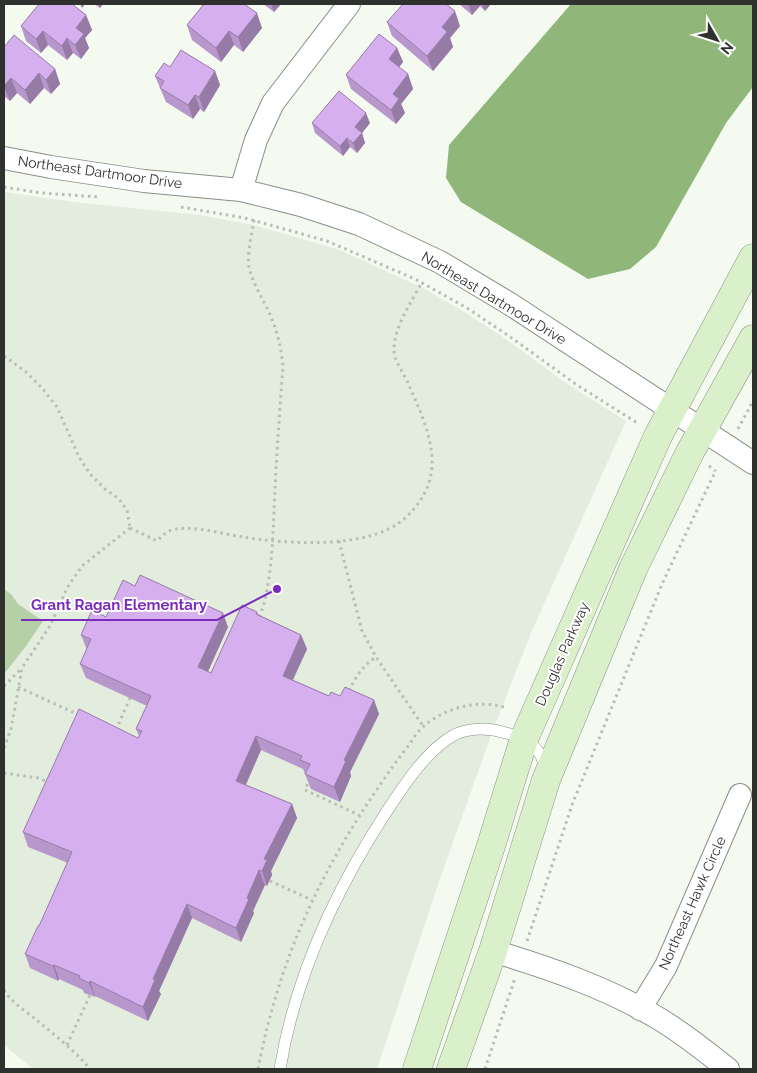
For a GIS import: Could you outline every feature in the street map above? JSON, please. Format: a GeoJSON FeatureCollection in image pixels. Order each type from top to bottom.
{"type":"FeatureCollection","features":[{"type":"Feature","properties":{"kind":"street"},"geometry":{"type":"LineString","coordinates":[[241,190],[256,140],[273,103],[349,4]]}},
{"type":"Feature","properties":{"kind":"street","name":"Northeast Dartmoor Drive"},"geometry":{"type":"LineString","coordinates":[[4,158],[135,179],[241,190],[301,205],[358,224],[440,262],[510,304],[753,463]]}},
{"type":"Feature","properties":{"kind":"street","name":"Douglas Parkway"},"geometry":{"type":"LineString","coordinates":[[417,1069],[490,849],[524,739],[658,436],[753,258]]}},
{"type":"Feature","properties":{"kind":"street"},"geometry":{"type":"LineString","coordinates":[[451,1069],[493,951],[546,780],[633,568],[689,454],[753,339]]}},
{"type":"Feature","properties":{"kind":"street","name":"Northeast Hawk Circle"},"geometry":{"type":"LineString","coordinates":[[640,1009],[666,966],[740,796]]}},
{"type":"Feature","properties":{"kind":"street"},"geometry":{"type":"LineString","coordinates":[[493,951],[575,978],[657,1017],[728,1069]]}},
{"type":"Feature","properties":{"kind":"lane"},"geometry":{"type":"LineString","coordinates":[[280,1069],[292,1014],[310,958],[360,852],[405,783],[438,746],[456,735],[470,730],[486,729],[508,733],[535,745],[544,760],[546,780]]}},
{"type":"Feature","properties":{"kind":"path"},"geometry":{"type":"LineString","coordinates":[[4,187],[41,193],[109,198]]}},
{"type":"Feature","properties":{"kind":"path"},"geometry":{"type":"LineString","coordinates":[[172,206],[254,220],[327,241],[422,282],[467,308],[577,385],[658,436]]}},
{"type":"Feature","properties":{"kind":"path"},"geometry":{"type":"LineString","coordinates":[[254,220],[249,266],[261,300],[271,316],[280,341],[283,366],[272,540],[264,601],[256,624]]}},
{"type":"Feature","properties":{"kind":"path"},"geometry":{"type":"LineString","coordinates":[[130,528],[158,541],[166,532],[174,529],[193,528],[256,539],[340,541],[364,538],[386,531],[404,520],[418,504],[429,482],[432,463],[429,434],[394,353],[396,335],[406,311],[422,282]]}},
{"type":"Feature","properties":{"kind":"path"},"geometry":{"type":"LineString","coordinates":[[4,356],[26,372],[57,407],[79,457],[90,474],[105,489],[120,499],[127,510],[130,528]]}},
{"type":"Feature","properties":{"kind":"path"},"geometry":{"type":"LineString","coordinates":[[485,1069],[572,805],[662,584],[715,471],[753,401]]}},
{"type":"Feature","properties":{"kind":"path"},"geometry":{"type":"LineString","coordinates":[[689,454],[715,471]]}},
{"type":"Feature","properties":{"kind":"path"},"geometry":{"type":"LineString","coordinates":[[4,686],[22,668],[50,626],[67,588],[82,566],[130,528]]}},
{"type":"Feature","properties":{"kind":"path"},"geometry":{"type":"LineString","coordinates":[[340,541],[362,632],[376,657],[423,726],[446,712],[464,706],[481,703],[504,707]]}},
{"type":"Feature","properties":{"kind":"path"},"geometry":{"type":"LineString","coordinates":[[345,700],[358,673],[366,663],[376,657]]}},
{"type":"Feature","properties":{"kind":"path"},"geometry":{"type":"LineString","coordinates":[[4,748],[11,729],[22,668]]}},
{"type":"Feature","properties":{"kind":"path"},"geometry":{"type":"LineString","coordinates":[[18,687],[80,715]]}},
{"type":"Feature","properties":{"kind":"path"},"geometry":{"type":"LineString","coordinates":[[124,735],[115,731],[130,698]]}},
{"type":"Feature","properties":{"kind":"path"},"geometry":{"type":"LineString","coordinates":[[4,774],[38,778],[56,785]]}},
{"type":"Feature","properties":{"kind":"path"},"geometry":{"type":"LineString","coordinates":[[311,777],[305,790],[359,815]]}},
{"type":"Feature","properties":{"kind":"path"},"geometry":{"type":"LineString","coordinates":[[270,881],[312,900]]}},
{"type":"Feature","properties":{"kind":"path"},"geometry":{"type":"LineString","coordinates":[[4,990],[14,1001],[75,1051],[90,1069]]}},
{"type":"Feature","properties":{"kind":"path"},"geometry":{"type":"LineString","coordinates":[[67,1045],[90,995]]}},
{"type":"Feature","properties":{"kind":"shaded area"},"geometry":{"type":"Polygon","coordinates":[[[571,4],[753,4],[753,87],[726,123],[656,247],[630,269],[588,279],[461,202],[446,178],[449,145],[571,4]]]}},
{"type":"Feature","properties":{"kind":"shaded area"},"geometry":{"type":"Polygon","coordinates":[[[4,192],[74,202],[200,215],[258,226],[340,250],[425,289],[463,311],[506,339],[563,381],[626,421],[531,633],[493,730],[436,890],[377,1069],[33,1069],[4,1045],[4,192]]]}},
{"type":"Feature","properties":{"kind":"shaded area"},"geometry":{"type":"Polygon","coordinates":[[[4,589],[11,594],[18,604],[43,621],[4,674],[4,589]]]}},
{"type":"Feature","properties":{"kind":"building"},"geometry":{"type":"Polygon","coordinates":[[[39,4],[72,4],[86,15],[76,28],[84,34],[75,45],[67,38],[62,46],[43,31],[36,39],[21,26],[39,4]]]}},
{"type":"Feature","properties":{"kind":"building"},"geometry":{"type":"Polygon","coordinates":[[[204,4],[244,4],[257,13],[238,37],[229,31],[216,48],[187,25],[204,4]]]}},
{"type":"Feature","properties":{"kind":"building"},"geometry":{"type":"Polygon","coordinates":[[[403,4],[446,4],[455,11],[442,27],[447,32],[427,56],[387,22],[403,4]]]}},
{"type":"Feature","properties":{"kind":"building"},"geometry":{"type":"Polygon","coordinates":[[[379,34],[397,48],[389,59],[408,74],[393,94],[399,99],[391,110],[346,75],[379,34]]]}},
{"type":"Feature","properties":{"kind":"building"},"geometry":{"type":"Polygon","coordinates":[[[14,35],[55,69],[46,80],[39,73],[25,90],[11,78],[4,86],[4,47],[14,35]]]}},
{"type":"Feature","properties":{"kind":"building"},"geometry":{"type":"Polygon","coordinates":[[[181,50],[215,71],[199,97],[195,95],[188,105],[160,88],[164,81],[155,76],[164,63],[170,67],[181,50]]]}},
{"type":"Feature","properties":{"kind":"building"},"geometry":{"type":"Polygon","coordinates":[[[339,91],[366,113],[355,127],[362,133],[353,143],[347,138],[340,146],[312,123],[339,91]]]}},
{"type":"Feature","properties":{"kind":"building"},"geometry":{"type":"Polygon","coordinates":[[[140,575],[223,613],[198,667],[211,673],[242,605],[257,612],[256,614],[301,635],[283,676],[329,696],[331,692],[340,696],[345,687],[374,700],[344,760],[346,761],[334,787],[305,774],[310,764],[300,760],[302,756],[256,736],[236,781],[292,804],[264,859],[267,860],[262,871],[259,870],[236,928],[187,904],[153,979],[155,980],[143,1007],[90,981],[89,983],[79,978],[80,976],[25,954],[72,852],[23,832],[79,709],[138,738],[142,731],[136,729],[151,696],[80,664],[91,639],[81,635],[92,610],[106,617],[123,580],[135,586],[140,575]]]}},
{"type":"Feature","properties":{"kind":"place","name":"Grant Ragan Elementary"},"geometry":{"type":"Point","coordinates":[277,589]}}]}
